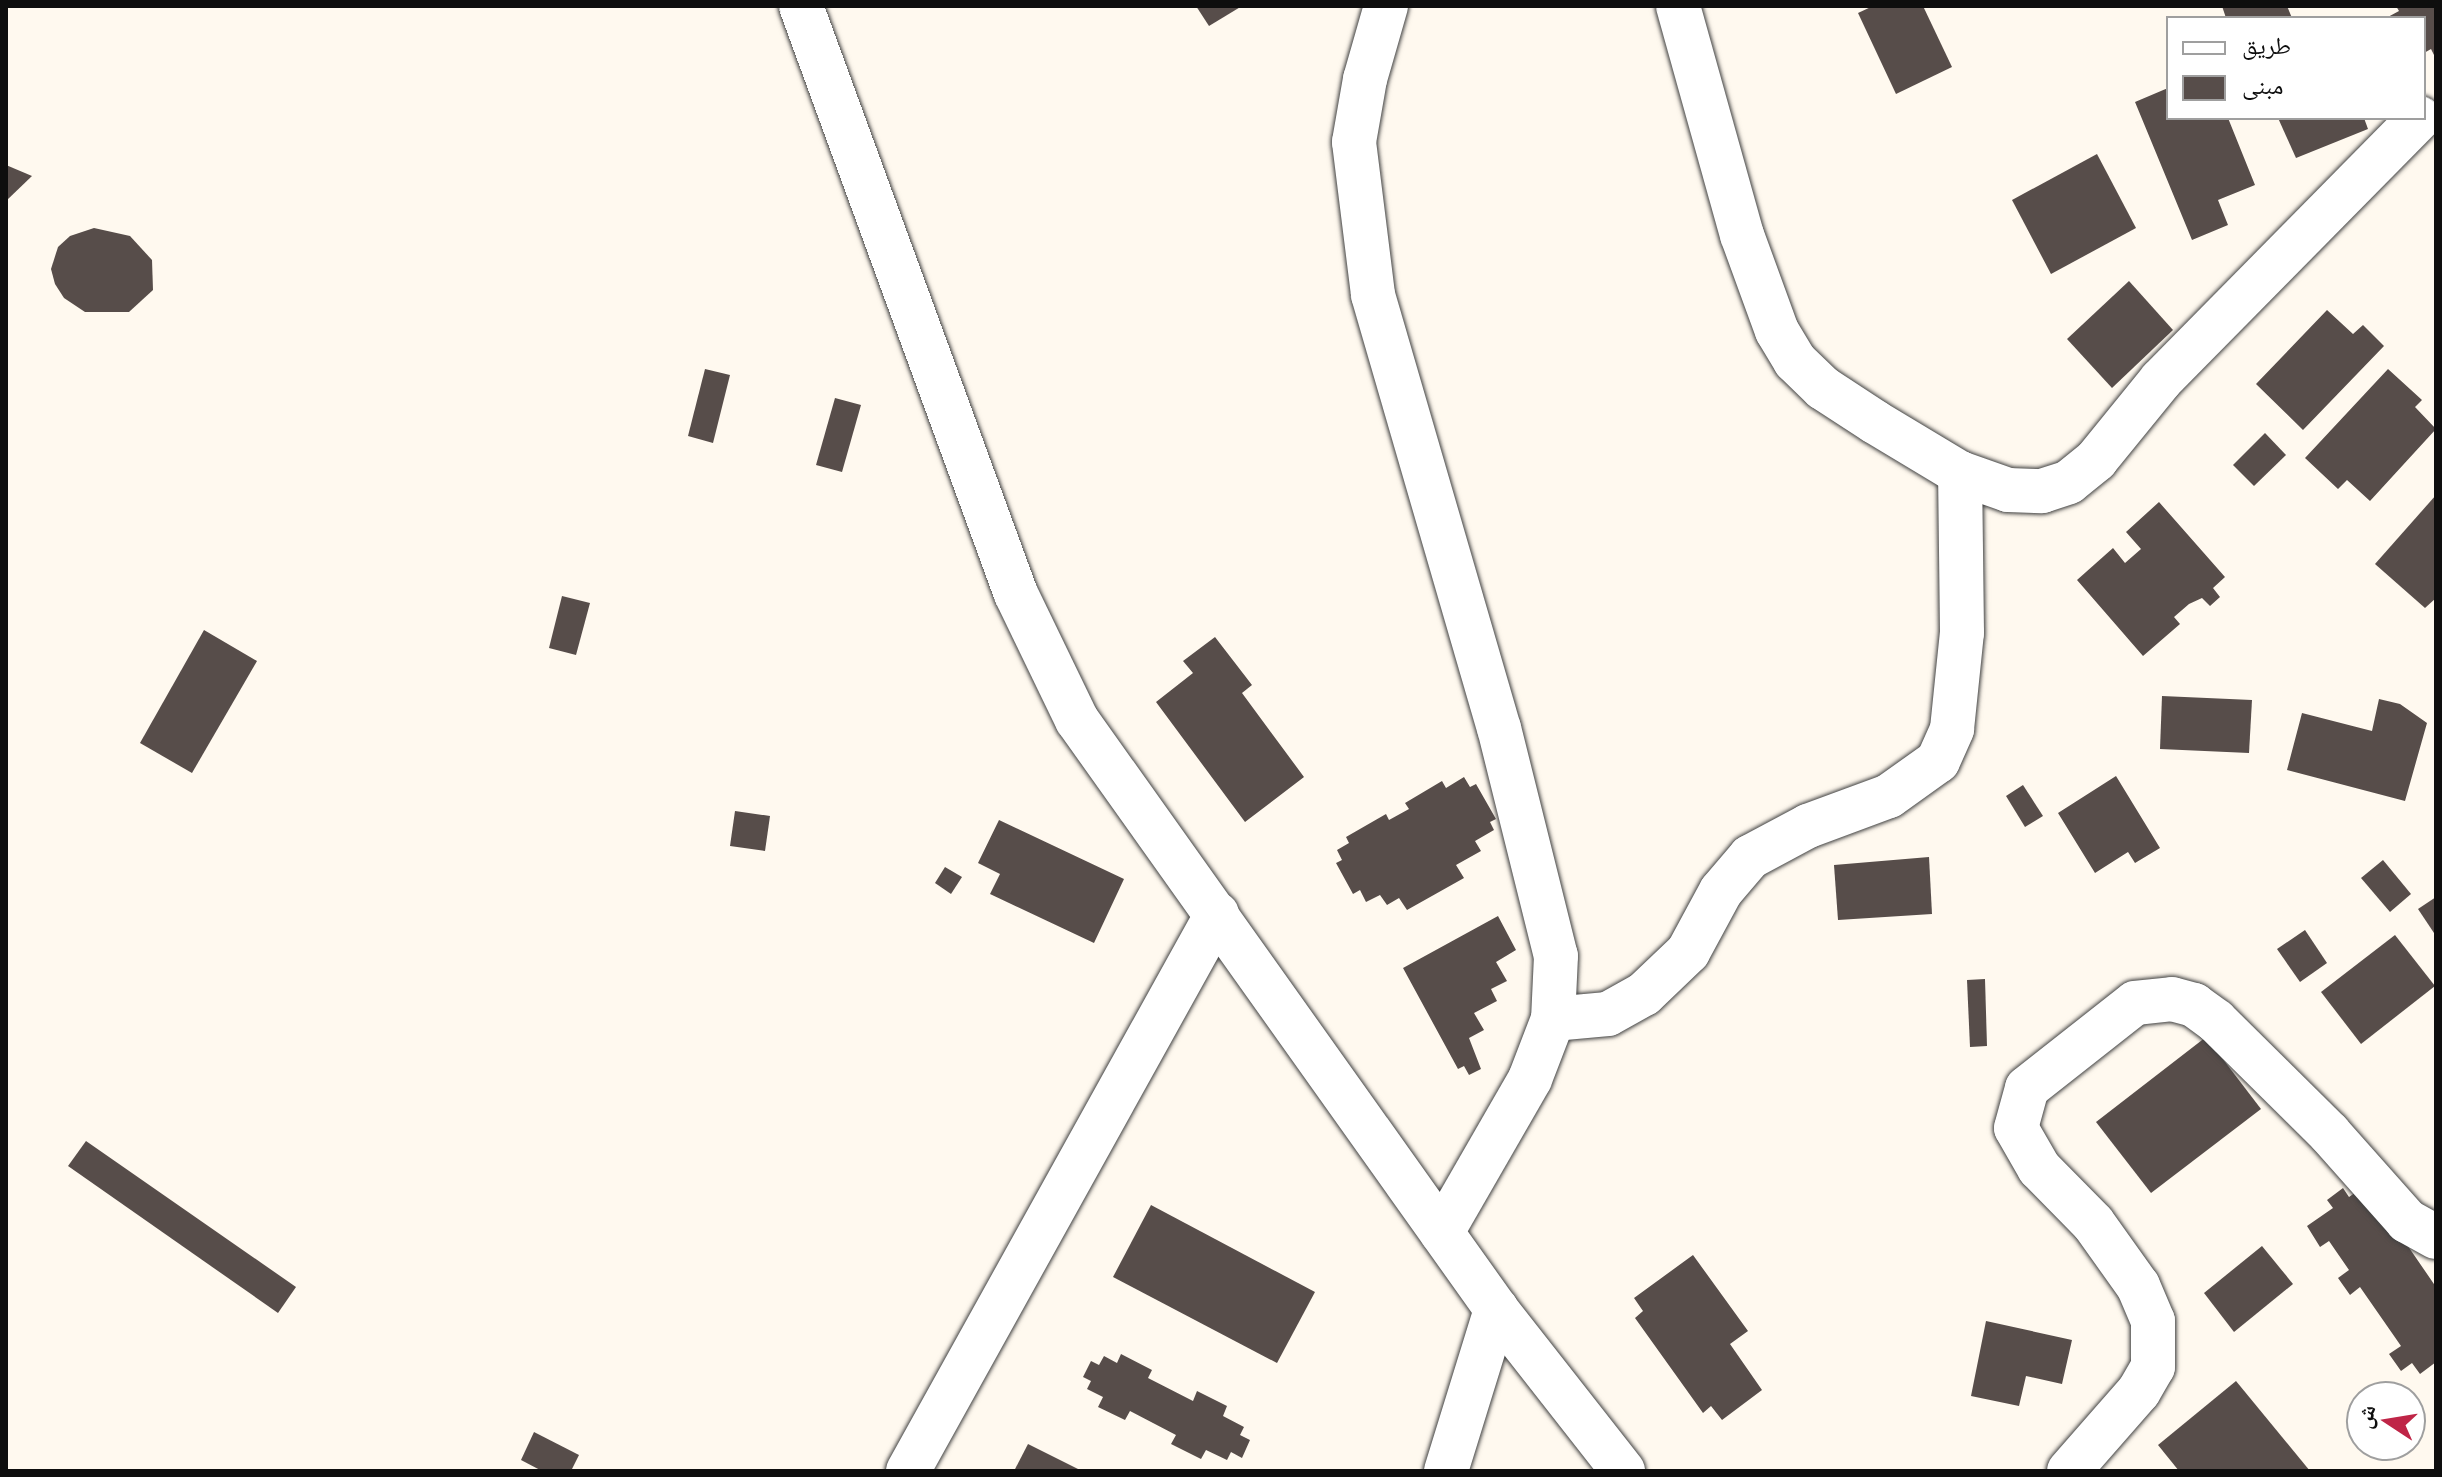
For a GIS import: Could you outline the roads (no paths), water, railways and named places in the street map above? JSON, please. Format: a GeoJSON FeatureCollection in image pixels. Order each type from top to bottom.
{"type":"FeatureCollection","features":[{"type":"Feature","properties":{"kind":"street"},"geometry":{"type":"LineString","coordinates":[[801,6],[1034,639],[1112,775],[1217,914],[1496,1309],[1623,1471]]}},
{"type":"Feature","properties":{"kind":"street"},"geometry":{"type":"LineString","coordinates":[[1386,6],[1365,79],[1354,142],[1373,295],[1544,893],[1556,956],[1553,1019],[1530,1079],[1442,1232]]}},
{"type":"Feature","properties":{"kind":"street"},"geometry":{"type":"LineString","coordinates":[[1678,6],[1742,235],[1783,341],[1823,388],[1960,473],[2008,490],[2042,491],[2069,482],[2096,460],[2161,380],[2417,120]]}},
{"type":"Feature","properties":{"kind":"street"},"geometry":{"type":"LineString","coordinates":[[1553,1019],[1608,1014],[1644,994],[1688,952],[1721,891],[1750,857],[1808,826],[1889,796],[1938,761],[1952,729],[1962,633],[1960,473]]}},
{"type":"Feature","properties":{"kind":"street"},"geometry":{"type":"LineString","coordinates":[[908,1471],[1217,914]]}},
{"type":"Feature","properties":{"kind":"street"},"geometry":{"type":"LineString","coordinates":[[2069,1471],[2139,1391],[2153,1367],[2157,1344],[2138,1286],[2093,1223],[2039,1168],[2016,1128],[2027,1088],[2135,1003],[2172,999],[2194,1005],[2216,1021],[2329,1133],[2407,1221],[2436,1237]]}},
{"type":"Feature","properties":{"kind":"street"},"geometry":{"type":"LineString","coordinates":[[1446,1471],[1496,1309]]}}]}
